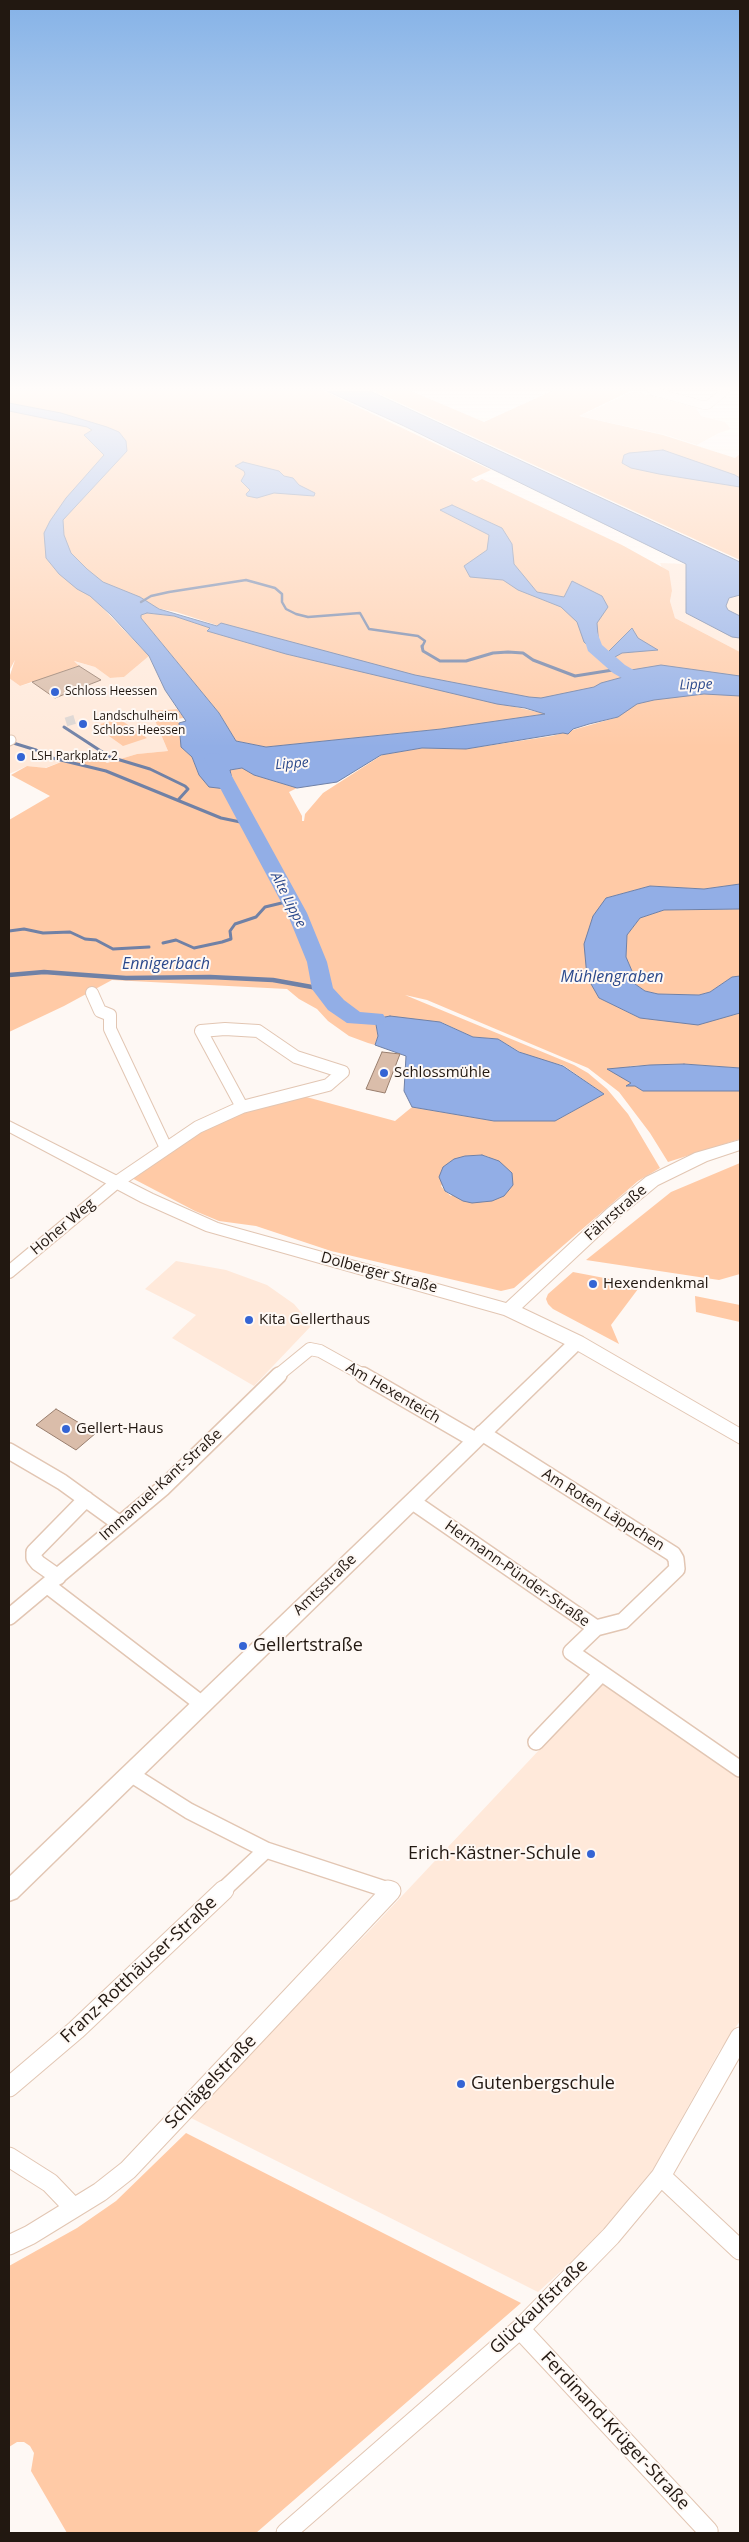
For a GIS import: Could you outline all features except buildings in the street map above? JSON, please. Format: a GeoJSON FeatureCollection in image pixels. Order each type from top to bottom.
{"type":"FeatureCollection","features":[{"type":"Feature","properties":{"kind":"main road","name":"Dolberger Straße"},"geometry":{"type":"LineString","coordinates":[[9,1126],[116,1182],[189,1217],[226,1232],[510,1310],[577,1342],[740,1437]]}},
{"type":"Feature","properties":{"kind":"main road","name":"Fährstraße"},"geometry":{"type":"LineString","coordinates":[[510,1310],[521,1297],[613,1213],[652,1182],[701,1158],[740,1145]]}},
{"type":"Feature","properties":{"kind":"street"},"geometry":{"type":"LineString","coordinates":[[92,993],[100,1011],[110,1015],[110,1029],[166,1148]]}},
{"type":"Feature","properties":{"kind":"street","name":"Hoher Weg"},"geometry":{"type":"LineString","coordinates":[[9,1272],[116,1182],[218,1116],[242,1107],[328,1085],[344,1072],[296,1057],[258,1031],[225,1029],[201,1031],[242,1107]]}},
{"type":"Feature","properties":{"kind":"street","name":"Amtsstraße"},"geometry":{"type":"LineString","coordinates":[[9,1891],[132,1775],[202,1704],[577,1342]]}},
{"type":"Feature","properties":{"kind":"street","name":"Am Hexenteich"},"geometry":{"type":"LineString","coordinates":[[310,1350],[320,1351],[479,1436]]}},
{"type":"Feature","properties":{"kind":"street","name":"Immanuel-Kant-Straße"},"geometry":{"type":"LineString","coordinates":[[9,1617],[163,1488],[290,1364],[310,1350]]}},
{"type":"Feature","properties":{"kind":"street","name":"Am Roten Läppchen"},"geometry":{"type":"LineString","coordinates":[[479,1436],[673,1554],[676,1559],[677,1569],[623,1621],[596,1628]]}},
{"type":"Feature","properties":{"kind":"street"},"geometry":{"type":"LineString","coordinates":[[9,1450],[86,1499],[120,1524]]}},
{"type":"Feature","properties":{"kind":"street"},"geometry":{"type":"LineString","coordinates":[[86,1499],[39,1545],[34,1552],[35,1560],[53,1581],[202,1704]]}},
{"type":"Feature","properties":{"kind":"street","name":"Hermann-Pünder-Straße"},"geometry":{"type":"LineString","coordinates":[[413,1502],[596,1628],[571,1652],[740,1769]]}},
{"type":"Feature","properties":{"kind":"street"},"geometry":{"type":"LineString","coordinates":[[536,1742],[601,1674]]}},
{"type":"Feature","properties":{"kind":"street"},"geometry":{"type":"LineString","coordinates":[[132,1775],[189,1811],[266,1850]]}},
{"type":"Feature","properties":{"kind":"street","name":"Schlägelstraße"},"geometry":{"type":"LineString","coordinates":[[9,2245],[30,2235],[100,2192],[128,2170],[390,1892],[266,1850]]}},
{"type":"Feature","properties":{"kind":"street","name":"Franz-Rotthäuser-Straße"},"geometry":{"type":"LineString","coordinates":[[9,2087],[76,2030],[266,1850]]}},
{"type":"Feature","properties":{"kind":"street","name":"Glückaufstraße"},"geometry":{"type":"LineString","coordinates":[[286,2533],[520,2329],[610,2236],[661,2176],[740,2037]]}},
{"type":"Feature","properties":{"kind":"street"},"geometry":{"type":"LineString","coordinates":[[9,2157],[26,2166],[50,2183],[73,2207]]}},
{"type":"Feature","properties":{"kind":"street"},"geometry":{"type":"LineString","coordinates":[[661,2176],[740,2250]]}},
{"type":"Feature","properties":{"kind":"street","name":"Ferdinand-Krüger-Straße"},"geometry":{"type":"LineString","coordinates":[[520,2329],[708,2531],[707,2533]]}},
{"type":"Feature","properties":{"kind":"shaded area"},"geometry":{"type":"Polygon","coordinates":[[[9,510],[547,510],[622,545],[669,571],[672,591],[670,601],[675,618],[740,652],[740,884],[704,889],[650,886],[606,898],[599,998],[640,1018],[660,1020],[735,1015],[740,1013],[740,1068],[684,1064],[630,1066],[631,1084],[627,1086],[635,1086],[643,1091],[740,1091],[740,1139],[668,1162],[650,1133],[619,1092],[588,1068],[427,1000],[405,995],[574,1065],[588,1073],[607,1089],[628,1114],[660,1168],[638,1181],[514,1288],[501,1291],[331,1251],[256,1226],[219,1221],[195,1211],[128,1176],[226,1115],[299,1095],[395,1121],[412,1107],[494,1121],[555,1121],[604,1094],[563,1065],[542,1061],[520,1052],[498,1039],[473,1037],[441,1022],[375,1019],[378,1036],[375,1045],[368,1043],[349,1036],[328,1021],[317,1009],[299,999],[287,989],[112,980],[64,1006],[9,1032],[9,820],[50,796],[11,775],[27,766],[46,768],[89,751],[107,763],[137,754],[168,751],[151,711],[177,709],[184,718],[176,719],[179,723],[181,747],[192,757],[199,775],[234,788],[230,770],[243,768],[254,775],[297,788],[289,792],[302,816],[302,821],[304,821],[305,814],[323,793],[382,755],[422,748],[466,749],[552,736],[618,717],[434,683],[238,632],[176,612],[131,603],[94,599],[149,656],[124,677],[110,678],[95,667],[74,661],[79,666],[20,686],[9,678],[15,660],[9,671],[9,510]],[[482,1155],[465,1156],[441,1186],[451,1196],[489,1157],[482,1155]]]}},
{"type":"Feature","properties":{"kind":"shaded area"},"geometry":{"type":"Polygon","coordinates":[[[631,510],[740,510],[740,560],[631,510]]]}},
{"type":"Feature","properties":{"kind":"shaded area"},"geometry":{"type":"Polygon","coordinates":[[[660,563],[686,564],[740,590],[740,652],[675,618],[670,601],[672,591],[660,563]]]}},
{"type":"Feature","properties":{"kind":"shaded area"},"geometry":{"type":"Polygon","coordinates":[[[147,613],[174,616],[211,628],[207,630],[286,654],[546,714],[441,729],[266,747],[236,741],[219,713],[141,618],[140,615],[147,613]]]}},
{"type":"Feature","properties":{"kind":"shaded area","name":"Landschulheim Schloss Heessen"},"geometry":{"type":"Polygon","coordinates":[[[149,656],[165,690],[177,709],[151,711],[168,751],[137,754],[107,763],[89,751],[45,768],[27,766],[9,774],[9,678],[20,686],[31,683],[73,661],[95,667],[110,678],[124,677],[149,656]]]}},
{"type":"Feature","properties":{"kind":"shaded area"},"geometry":{"type":"Polygon","coordinates":[[[118,718],[147,738],[123,746],[95,726],[118,718]]]}},
{"type":"Feature","properties":{"kind":"shaded area"},"geometry":{"type":"Polygon","coordinates":[[[740,909],[740,976],[732,977],[710,992],[699,995],[658,994],[645,991],[635,984],[626,957],[627,935],[640,918],[664,910],[740,909]]]}},
{"type":"Feature","properties":{"kind":"shaded area"},"geometry":{"type":"Polygon","coordinates":[[[740,1163],[740,1274],[719,1280],[586,1260],[671,1192],[740,1163]]]}},
{"type":"Feature","properties":{"kind":"shaded area","name":"Kita Gellerthaus"},"geometry":{"type":"Polygon","coordinates":[[[176,1261],[226,1270],[267,1285],[294,1304],[312,1325],[254,1386],[172,1338],[196,1315],[145,1289],[176,1261]]]}},
{"type":"Feature","properties":{"kind":"shaded area"},"geometry":{"type":"Polygon","coordinates":[[[573,1272],[641,1285],[611,1325],[619,1344],[553,1309],[548,1304],[546,1299],[548,1294],[573,1272]]]}},
{"type":"Feature","properties":{"kind":"shaded area"},"geometry":{"type":"Polygon","coordinates":[[[695,1296],[740,1305],[740,1322],[696,1312],[695,1296]]]}},
{"type":"Feature","properties":{"kind":"shaded area"},"geometry":{"type":"Polygon","coordinates":[[[602,1683],[740,1779],[740,2021],[720,2050],[653,2169],[590,2245],[538,2292],[189,2117],[370,1930],[602,1683]]]}},
{"type":"Feature","properties":{"kind":"shaded area"},"geometry":{"type":"Polygon","coordinates":[[[186,2133],[521,2303],[256,2533],[67,2533],[31,2471],[34,2453],[30,2446],[24,2442],[17,2442],[9,2447],[9,2266],[77,2228],[116,2201],[186,2133]]]}},
{"type":"Feature","properties":{"kind":"water"},"geometry":{"type":"Polygon","coordinates":[[[58,510],[73,510],[63,520],[64,535],[71,553],[103,582],[140,597],[159,609],[217,626],[221,623],[415,675],[529,697],[541,698],[594,687],[623,677],[631,670],[661,665],[740,676],[740,696],[704,694],[654,700],[637,704],[618,717],[573,729],[568,734],[563,733],[466,749],[422,748],[381,755],[337,782],[297,788],[254,775],[242,768],[230,770],[234,788],[209,787],[199,775],[192,757],[181,747],[179,723],[186,721],[165,690],[149,656],[111,615],[90,596],[77,589],[59,574],[46,558],[44,533],[58,510]],[[147,613],[141,615],[141,618],[219,713],[236,741],[266,747],[441,729],[545,714],[286,654],[207,631],[210,628],[174,616],[147,613]]]}},
{"type":"Feature","properties":{"kind":"water"},"geometry":{"type":"Polygon","coordinates":[[[440,510],[462,510],[502,528],[512,544],[514,564],[537,592],[564,597],[572,581],[602,596],[608,607],[597,623],[599,647],[608,652],[632,628],[638,638],[658,650],[622,653],[606,662],[584,642],[577,622],[561,607],[518,590],[503,580],[470,577],[464,566],[487,550],[489,535],[440,510]]]}},
{"type":"Feature","properties":{"kind":"water"},"geometry":{"type":"Polygon","coordinates":[[[575,510],[627,510],[740,562],[740,595],[729,598],[726,606],[728,610],[740,616],[740,638],[732,637],[686,613],[686,564],[575,510]]]}},
{"type":"Feature","properties":{"kind":"water","name":"Mühlengraben"},"geometry":{"type":"Polygon","coordinates":[[[740,884],[740,909],[664,910],[640,918],[627,935],[626,957],[635,984],[645,991],[658,994],[699,995],[710,992],[732,977],[740,976],[740,1013],[698,1025],[640,1018],[599,998],[587,977],[584,944],[593,916],[606,898],[650,886],[704,889],[740,884]]]}},
{"type":"Feature","properties":{"kind":"water"},"geometry":{"type":"Polygon","coordinates":[[[390,1016],[440,1022],[473,1037],[498,1039],[519,1052],[563,1066],[604,1094],[555,1121],[494,1121],[412,1107],[404,1091],[406,1056],[375,1045],[378,1036],[375,1019],[390,1016]]]}},
{"type":"Feature","properties":{"kind":"water"},"geometry":{"type":"Polygon","coordinates":[[[684,1064],[740,1068],[740,1091],[643,1091],[635,1086],[626,1086],[631,1083],[607,1069],[650,1065],[684,1064]]]}},
{"type":"Feature","properties":{"kind":"water"},"geometry":{"type":"Polygon","coordinates":[[[482,1155],[499,1161],[512,1173],[513,1185],[504,1196],[492,1201],[472,1203],[463,1201],[445,1191],[439,1177],[443,1167],[454,1159],[482,1155]]]}},
{"type":"Feature","properties":{"kind":"waterway"},"geometry":{"type":"LineString","coordinates":[[141,602],[151,596],[169,592],[246,580],[275,588],[282,594],[282,602],[286,609],[296,614],[308,617],[360,613],[369,629],[418,636],[425,641],[422,647]]}},
{"type":"Feature","properties":{"kind":"waterway","name":"Lippe"},"geometry":{"type":"LineString","coordinates":[[591,635],[594,647],[619,669],[652,688]]}},
{"type":"Feature","properties":{"kind":"waterway"},"geometry":{"type":"LineString","coordinates":[[422,647],[423,651],[440,661],[466,661],[493,653],[508,652],[523,653],[533,660],[575,676],[619,669]]}},
{"type":"Feature","properties":{"kind":"waterway"},"geometry":{"type":"LineString","coordinates":[[64,727],[110,757],[150,769],[185,786],[188,789],[179,799]]}},
{"type":"Feature","properties":{"kind":"waterway"},"geometry":{"type":"LineString","coordinates":[[10,742],[36,750],[44,756],[106,771],[221,818],[250,824]]}},
{"type":"Feature","properties":{"kind":"waterway","name":"Alte Lippe"},"geometry":{"type":"LineString","coordinates":[[213,758],[297,913],[317,962],[323,989],[336,1005],[355,1018],[375,1019]]}},
{"type":"Feature","properties":{"kind":"waterway"},"geometry":{"type":"LineString","coordinates":[[163,943],[176,940],[194,948],[222,942],[231,939],[230,931],[235,924],[256,917],[265,907],[290,901]]}},
{"type":"Feature","properties":{"kind":"waterway"},"geometry":{"type":"LineString","coordinates":[[9,931],[24,929],[43,933],[70,932],[85,939],[96,940],[113,949],[149,947]]}},
{"type":"Feature","properties":{"kind":"waterway","name":"Ennigerbach"},"geometry":{"type":"LineString","coordinates":[[9,975],[44,972],[126,978],[210,977],[273,980],[323,989]]}},
{"type":"Feature","properties":{"kind":"tunnel"},"geometry":{"type":"LineString","coordinates":[[66,722],[76,719]]}},
{"type":"Feature","properties":{"kind":"place","name":"Schloss Heessen"},"geometry":{"type":"Point","coordinates":[55,692]}},
{"type":"Feature","properties":{"kind":"place","name":"Landschulheim Schloss Heessen"},"geometry":{"type":"Point","coordinates":[83,724]}},
{"type":"Feature","properties":{"kind":"place","name":"LSH Parkplatz 2"},"geometry":{"type":"Point","coordinates":[21,757]}},
{"type":"Feature","properties":{"kind":"place","name":"Schlossmühle"},"geometry":{"type":"Point","coordinates":[384,1073]}},
{"type":"Feature","properties":{"kind":"place","name":"Hexendenkmal"},"geometry":{"type":"Point","coordinates":[593,1284]}},
{"type":"Feature","properties":{"kind":"place","name":"Kita Gellerthaus"},"geometry":{"type":"Point","coordinates":[249,1320]}},
{"type":"Feature","properties":{"kind":"place","name":"Gellert-Haus"},"geometry":{"type":"Point","coordinates":[66,1429]}},
{"type":"Feature","properties":{"kind":"place","name":"Gellertstraße"},"geometry":{"type":"Point","coordinates":[243,1646]}},
{"type":"Feature","properties":{"kind":"place","name":"Erich-Kästner-Schule"},"geometry":{"type":"Point","coordinates":[591,1854]}},
{"type":"Feature","properties":{"kind":"place","name":"Gutenbergschule"},"geometry":{"type":"Point","coordinates":[461,2084]}}]}
